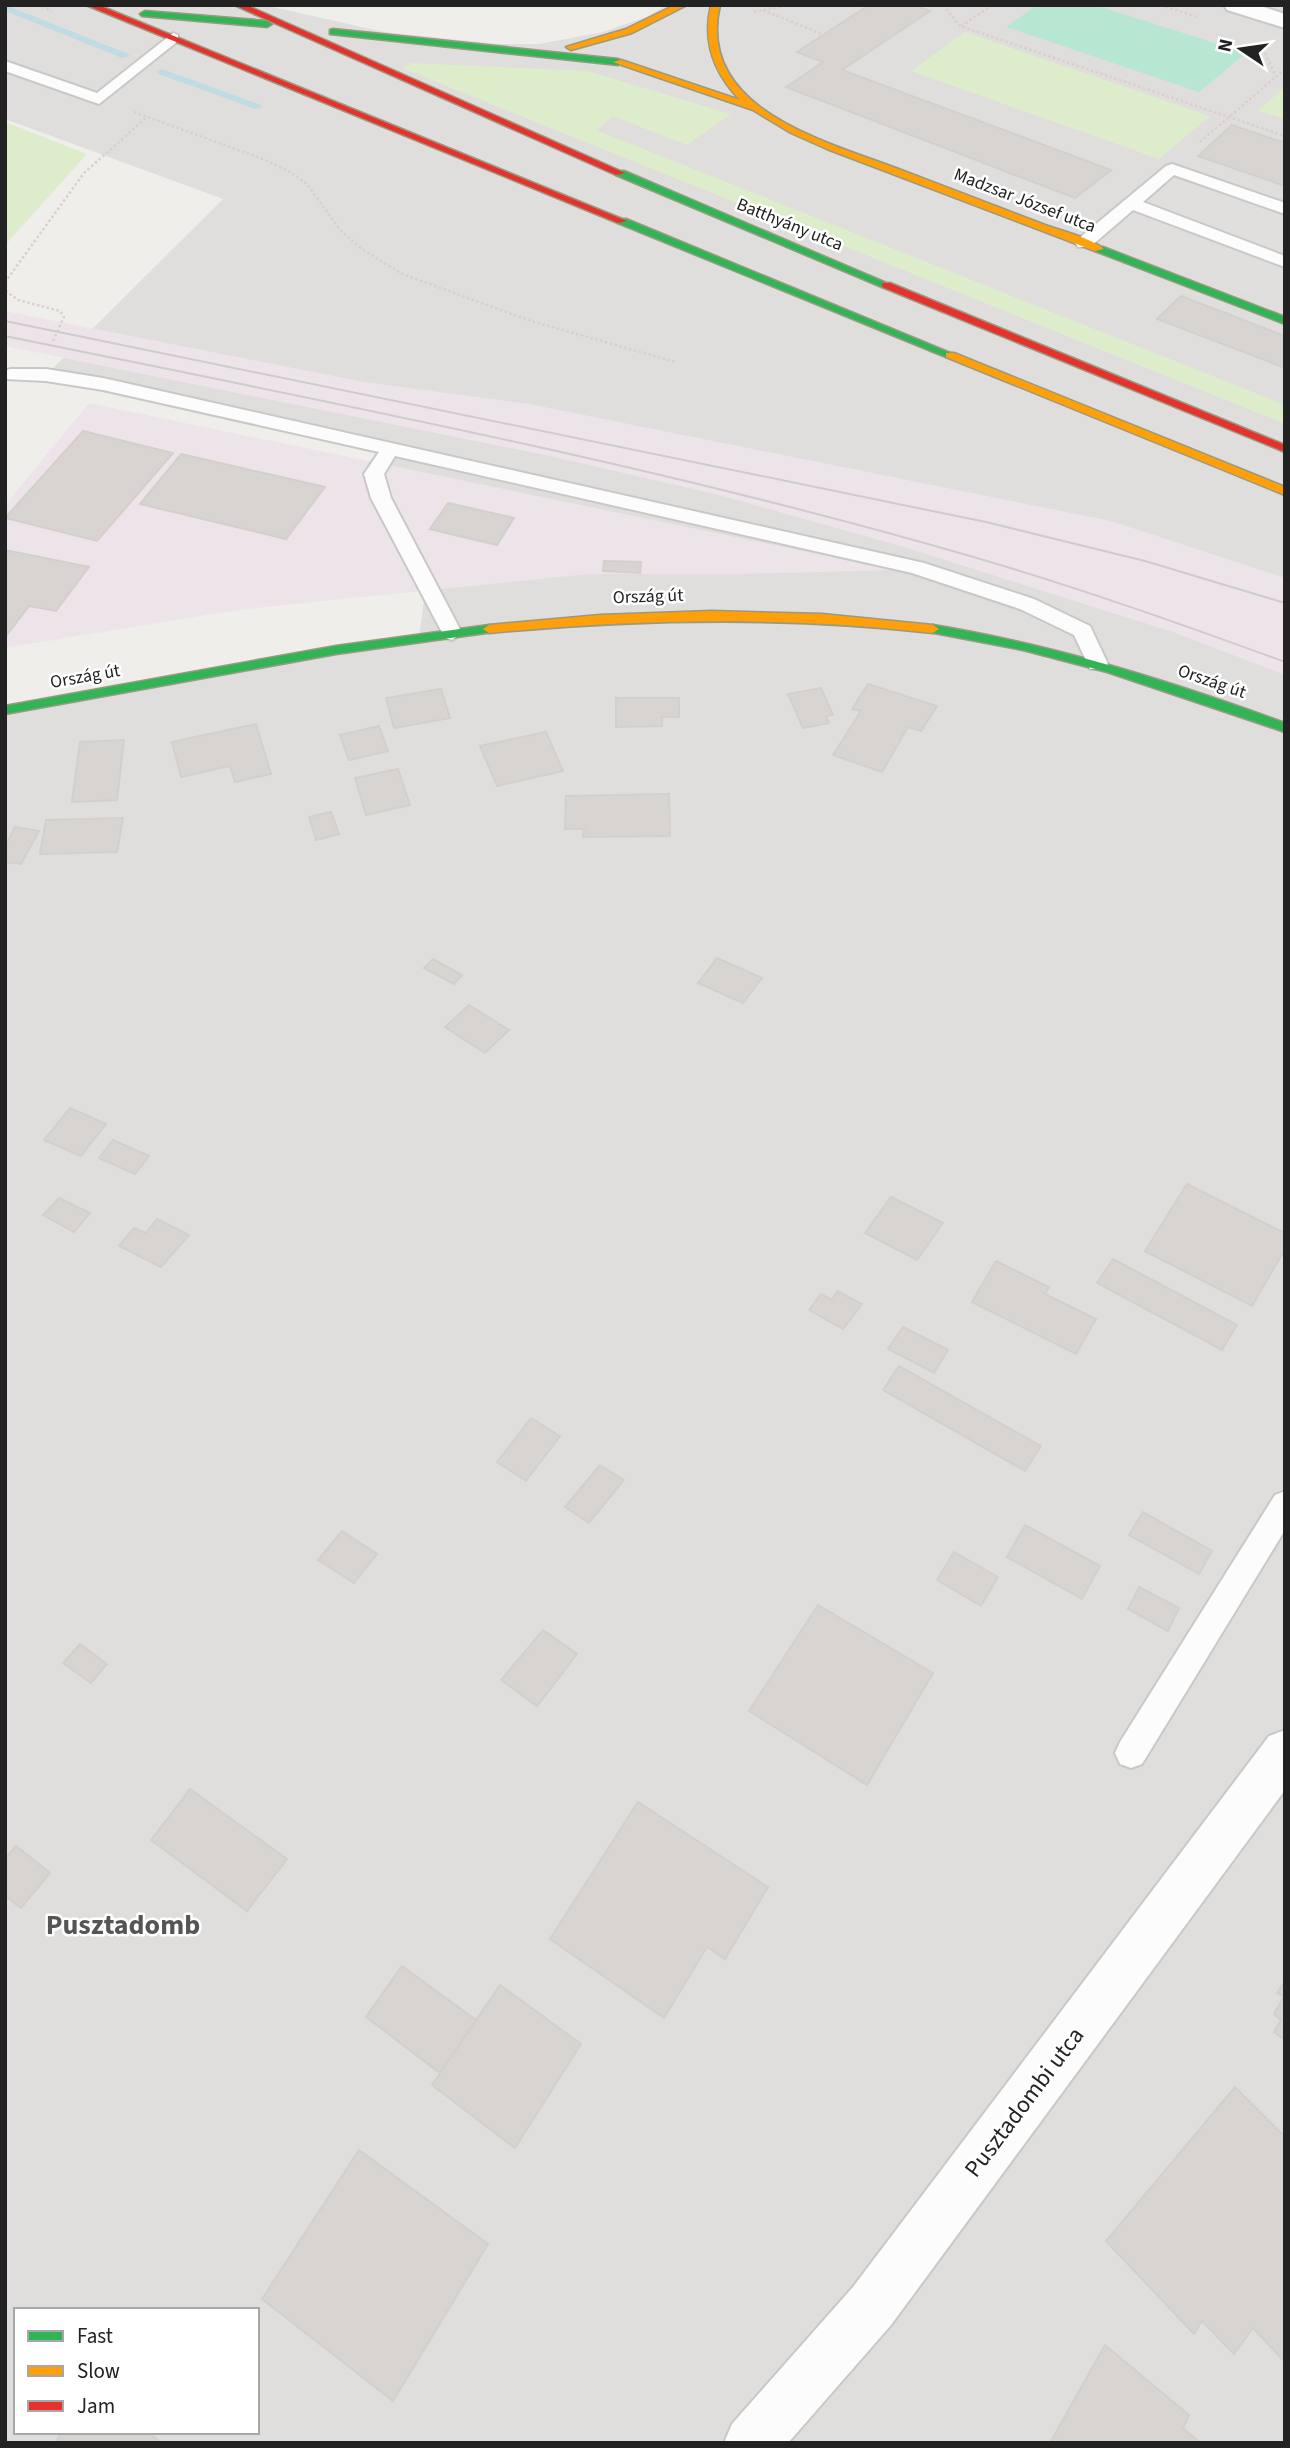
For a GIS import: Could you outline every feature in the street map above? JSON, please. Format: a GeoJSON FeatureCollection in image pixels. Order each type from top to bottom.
{"type":"FeatureCollection","features":[{"type":"Feature","properties":{"kind":"main road"},"geometry":{"type":"LineString","coordinates":[[238,5],[285,25]]}},
{"type":"Feature","properties":{"kind":"main road"},"geometry":{"type":"LineString","coordinates":[[545,52],[617,37],[655,22],[683,5]]}},
{"type":"Feature","properties":{"kind":"main road"},"geometry":{"type":"LineString","coordinates":[[716,5],[709,20],[715,58],[736,90],[756,108]]}},
{"type":"Feature","properties":{"kind":"main road"},"geometry":{"type":"LineString","coordinates":[[97,8],[285,25],[403,42],[545,52],[646,69],[756,108]]}},
{"type":"Feature","properties":{"kind":"main road"},"geometry":{"type":"LineString","coordinates":[[97,8],[1285,491]]}},
{"type":"Feature","properties":{"kind":"main road","name":"Batthyány utca"},"geometry":{"type":"LineString","coordinates":[[285,25],[688,203],[1285,449]]}},
{"type":"Feature","properties":{"kind":"main road","name":"Madzsar József utca"},"geometry":{"type":"LineString","coordinates":[[756,108],[813,139],[1285,321]]}},
{"type":"Feature","properties":{"kind":"main road","name":"Ország út"},"geometry":{"type":"LineString","coordinates":[[5,709],[452,632],[579,618],[781,615],[894,624],[952,632],[1097,664],[1224,705],[1285,728]]}},
{"type":"Feature","properties":{"kind":"street"},"geometry":{"type":"LineString","coordinates":[[1235,5],[1285,21]]}},
{"type":"Feature","properties":{"kind":"street","name":"Pusztadombi utca"},"geometry":{"type":"LineString","coordinates":[[751,2443],[872,2306],[1285,1752]]}},
{"type":"Feature","properties":{"kind":"lane"},"geometry":{"type":"LineString","coordinates":[[5,66],[99,99],[173,38]]}},
{"type":"Feature","properties":{"kind":"lane"},"geometry":{"type":"LineString","coordinates":[[1084,243],[1172,169],[1285,209]]}},
{"type":"Feature","properties":{"kind":"lane"},"geometry":{"type":"LineString","coordinates":[[1132,204],[1285,262]]}},
{"type":"Feature","properties":{"kind":"lane"},"geometry":{"type":"LineString","coordinates":[[10,375],[46,375],[103,384],[917,568],[1027,604],[1083,631],[1097,664]]}},
{"type":"Feature","properties":{"kind":"lane"},"geometry":{"type":"LineString","coordinates":[[391,449],[374,474],[380,498],[452,632]]}},
{"type":"Feature","properties":{"kind":"lane"},"geometry":{"type":"LineString","coordinates":[[1131,1753],[1285,1504]]}},
{"type":"Feature","properties":{"kind":"path"},"geometry":{"type":"LineString","coordinates":[[943,5],[953,21],[960,26],[1285,136]]}},
{"type":"Feature","properties":{"kind":"path"},"geometry":{"type":"LineString","coordinates":[[960,26],[992,5]]}},
{"type":"Feature","properties":{"kind":"path"},"geometry":{"type":"LineString","coordinates":[[762,10],[824,35]]}},
{"type":"Feature","properties":{"kind":"path"},"geometry":{"type":"LineString","coordinates":[[1198,143],[1285,69]]}},
{"type":"Feature","properties":{"kind":"path"},"geometry":{"type":"LineString","coordinates":[[62,328],[64,317],[60,311],[18,300],[6,291],[5,281],[84,173],[147,117],[263,159],[292,173],[307,184],[341,231],[362,249],[402,274],[531,321],[676,362]]}},
{"type":"Feature","properties":{"kind":"shaded area"},"geometry":{"type":"Polygon","coordinates":[[[5,5],[264,5],[384,32],[499,44],[539,44],[603,32],[646,17],[667,5],[1285,5],[1285,2443],[5,2443],[5,712],[419,638],[426,585],[381,498],[390,449],[46,375],[223,199],[5,119],[5,5]]]}},
{"type":"Feature","properties":{"kind":"shaded area"},"geometry":{"type":"Polygon","coordinates":[[[1175,164],[1285,202],[1285,308],[1089,232],[1175,164]]]}},
{"type":"Feature","properties":{"kind":"shaded area"},"geometry":{"type":"Polygon","coordinates":[[[5,311],[364,382],[529,404],[1111,521],[1285,578],[1285,675],[1173,632],[904,547],[719,495],[550,456],[5,346],[5,311]]]}},
{"type":"Feature","properties":{"kind":"shaded area"},"geometry":{"type":"Polygon","coordinates":[[[89,403],[894,570],[589,574],[238,610],[5,648],[5,505],[89,403]]]}},
{"type":"Feature","properties":{"kind":"green space"},"geometry":{"type":"Polygon","coordinates":[[[1037,5],[1095,5],[1246,53],[1199,92],[1006,27],[1037,5]]]}},
{"type":"Feature","properties":{"kind":"green space"},"geometry":{"type":"Polygon","coordinates":[[[965,32],[1210,116],[1159,159],[911,71],[965,32]]]}},
{"type":"Feature","properties":{"kind":"green space"},"geometry":{"type":"Polygon","coordinates":[[[411,63],[587,71],[731,114],[687,145],[613,116],[596,130],[1285,405],[1285,424],[402,68],[411,63]]]}},
{"type":"Feature","properties":{"kind":"green space"},"geometry":{"type":"Polygon","coordinates":[[[1285,87],[1285,119],[1258,111],[1285,87]]]}},
{"type":"Feature","properties":{"kind":"green space"},"geometry":{"type":"Polygon","coordinates":[[[5,122],[87,154],[5,245],[5,122]]]}},
{"type":"Feature","properties":{"kind":"building"},"geometry":{"type":"Polygon","coordinates":[[[869,5],[915,5],[930,11],[842,70],[1111,170],[1075,198],[786,87],[823,62],[797,52],[869,5]]]}},
{"type":"Feature","properties":{"kind":"building"},"geometry":{"type":"Polygon","coordinates":[[[1232,125],[1285,143],[1285,186],[1198,156],[1232,125]]]}},
{"type":"Feature","properties":{"kind":"building"},"geometry":{"type":"Polygon","coordinates":[[[1181,296],[1285,336],[1285,368],[1157,319],[1181,296]]]}},
{"type":"Feature","properties":{"kind":"building"},"geometry":{"type":"Polygon","coordinates":[[[83,431],[173,453],[97,541],[5,518],[83,431]]]}},
{"type":"Feature","properties":{"kind":"building"},"geometry":{"type":"Polygon","coordinates":[[[181,454],[325,487],[286,539],[140,504],[181,454]]]}},
{"type":"Feature","properties":{"kind":"building"},"geometry":{"type":"Polygon","coordinates":[[[448,503],[514,518],[497,545],[430,529],[448,503]]]}},
{"type":"Feature","properties":{"kind":"building"},"geometry":{"type":"Polygon","coordinates":[[[5,550],[89,567],[56,611],[29,606],[6,636],[5,550]]]}},
{"type":"Feature","properties":{"kind":"building"},"geometry":{"type":"Polygon","coordinates":[[[604,561],[641,562],[640,573],[603,571],[604,561]]]}},
{"type":"Feature","properties":{"kind":"building"},"geometry":{"type":"Polygon","coordinates":[[[868,684],[937,706],[921,731],[908,727],[882,772],[833,755],[861,711],[852,709],[868,684]]]}},
{"type":"Feature","properties":{"kind":"building"},"geometry":{"type":"Polygon","coordinates":[[[821,688],[833,715],[826,716],[829,723],[803,728],[788,694],[821,688]]]}},
{"type":"Feature","properties":{"kind":"building"},"geometry":{"type":"Polygon","coordinates":[[[441,689],[450,718],[394,728],[386,698],[441,689]]]}},
{"type":"Feature","properties":{"kind":"building"},"geometry":{"type":"Polygon","coordinates":[[[616,698],[679,698],[679,717],[662,717],[662,726],[616,727],[616,698]]]}},
{"type":"Feature","properties":{"kind":"building"},"geometry":{"type":"Polygon","coordinates":[[[256,724],[271,774],[235,782],[230,766],[181,777],[172,742],[256,724]]]}},
{"type":"Feature","properties":{"kind":"building"},"geometry":{"type":"Polygon","coordinates":[[[379,726],[388,751],[349,760],[340,735],[379,726]]]}},
{"type":"Feature","properties":{"kind":"building"},"geometry":{"type":"Polygon","coordinates":[[[546,732],[563,771],[497,786],[480,746],[546,732]]]}},
{"type":"Feature","properties":{"kind":"building"},"geometry":{"type":"Polygon","coordinates":[[[124,740],[117,800],[72,802],[80,742],[124,740]]]}},
{"type":"Feature","properties":{"kind":"building"},"geometry":{"type":"Polygon","coordinates":[[[398,769],[410,805],[366,815],[355,778],[398,769]]]}},
{"type":"Feature","properties":{"kind":"building"},"geometry":{"type":"Polygon","coordinates":[[[669,794],[670,836],[583,837],[584,829],[565,829],[566,796],[669,794]]]}},
{"type":"Feature","properties":{"kind":"building"},"geometry":{"type":"Polygon","coordinates":[[[331,812],[339,834],[316,840],[309,817],[331,812]]]}},
{"type":"Feature","properties":{"kind":"building"},"geometry":{"type":"Polygon","coordinates":[[[123,818],[117,852],[40,854],[46,820],[123,818]]]}},
{"type":"Feature","properties":{"kind":"building"},"geometry":{"type":"Polygon","coordinates":[[[15,827],[39,831],[21,864],[5,862],[5,847],[15,827]]]}},
{"type":"Feature","properties":{"kind":"building"},"geometry":{"type":"Polygon","coordinates":[[[717,958],[762,978],[743,1003],[698,983],[717,958]]]}},
{"type":"Feature","properties":{"kind":"building"},"geometry":{"type":"Polygon","coordinates":[[[433,959],[462,975],[454,984],[424,968],[433,959]]]}},
{"type":"Feature","properties":{"kind":"building"},"geometry":{"type":"Polygon","coordinates":[[[469,1005],[509,1030],[485,1053],[445,1027],[469,1005]]]}},
{"type":"Feature","properties":{"kind":"building"},"geometry":{"type":"Polygon","coordinates":[[[70,1108],[106,1124],[81,1156],[44,1140],[70,1108]]]}},
{"type":"Feature","properties":{"kind":"building"},"geometry":{"type":"Polygon","coordinates":[[[113,1140],[149,1156],[135,1174],[99,1158],[113,1140]]]}},
{"type":"Feature","properties":{"kind":"building"},"geometry":{"type":"Polygon","coordinates":[[[1187,1184],[1285,1233],[1285,1249],[1252,1306],[1145,1251],[1187,1184]]]}},
{"type":"Feature","properties":{"kind":"building"},"geometry":{"type":"Polygon","coordinates":[[[891,1197],[943,1223],[917,1260],[865,1233],[891,1197]]]}},
{"type":"Feature","properties":{"kind":"building"},"geometry":{"type":"Polygon","coordinates":[[[59,1198],[90,1213],[74,1232],[43,1215],[59,1198]]]}},
{"type":"Feature","properties":{"kind":"building"},"geometry":{"type":"Polygon","coordinates":[[[157,1219],[189,1235],[161,1267],[119,1246],[134,1228],[146,1233],[157,1219]]]}},
{"type":"Feature","properties":{"kind":"building"},"geometry":{"type":"Polygon","coordinates":[[[1113,1259],[1237,1325],[1222,1350],[1097,1283],[1113,1259]]]}},
{"type":"Feature","properties":{"kind":"building"},"geometry":{"type":"Polygon","coordinates":[[[996,1261],[1049,1287],[1045,1294],[1096,1319],[1076,1354],[972,1302],[996,1261]]]}},
{"type":"Feature","properties":{"kind":"building"},"geometry":{"type":"Polygon","coordinates":[[[837,1291],[862,1304],[843,1329],[809,1310],[821,1294],[832,1300],[837,1291]]]}},
{"type":"Feature","properties":{"kind":"building"},"geometry":{"type":"Polygon","coordinates":[[[903,1327],[948,1350],[934,1373],[888,1349],[903,1327]]]}},
{"type":"Feature","properties":{"kind":"building"},"geometry":{"type":"Polygon","coordinates":[[[899,1366],[1041,1446],[1025,1471],[883,1390],[899,1366]]]}},
{"type":"Feature","properties":{"kind":"building"},"geometry":{"type":"Polygon","coordinates":[[[531,1418],[560,1436],[526,1481],[497,1462],[531,1418]]]}},
{"type":"Feature","properties":{"kind":"building"},"geometry":{"type":"Polygon","coordinates":[[[600,1465],[624,1480],[589,1523],[565,1507],[600,1465]]]}},
{"type":"Feature","properties":{"kind":"building"},"geometry":{"type":"Polygon","coordinates":[[[1143,1512],[1212,1551],[1199,1574],[1129,1535],[1143,1512]]]}},
{"type":"Feature","properties":{"kind":"building"},"geometry":{"type":"Polygon","coordinates":[[[1025,1525],[1100,1566],[1082,1599],[1007,1557],[1025,1525]]]}},
{"type":"Feature","properties":{"kind":"building"},"geometry":{"type":"Polygon","coordinates":[[[342,1531],[377,1554],[354,1583],[318,1560],[342,1531]]]}},
{"type":"Feature","properties":{"kind":"building"},"geometry":{"type":"Polygon","coordinates":[[[954,1552],[998,1577],[981,1606],[937,1580],[954,1552]]]}},
{"type":"Feature","properties":{"kind":"building"},"geometry":{"type":"Polygon","coordinates":[[[1139,1587],[1179,1608],[1168,1631],[1128,1609],[1139,1587]]]}},
{"type":"Feature","properties":{"kind":"building"},"geometry":{"type":"Polygon","coordinates":[[[818,1605],[933,1673],[867,1785],[749,1711],[818,1605]]]}},
{"type":"Feature","properties":{"kind":"building"},"geometry":{"type":"Polygon","coordinates":[[[543,1630],[577,1654],[537,1706],[501,1680],[543,1630]]]}},
{"type":"Feature","properties":{"kind":"building"},"geometry":{"type":"Polygon","coordinates":[[[80,1644],[107,1664],[91,1683],[63,1663],[80,1644]]]}},
{"type":"Feature","properties":{"kind":"building"},"geometry":{"type":"Polygon","coordinates":[[[190,1789],[287,1859],[247,1911],[151,1840],[190,1789]]]}},
{"type":"Feature","properties":{"kind":"building"},"geometry":{"type":"Polygon","coordinates":[[[638,1802],[768,1887],[725,1959],[707,1947],[664,2018],[550,1939],[638,1802]]]}},
{"type":"Feature","properties":{"kind":"building"},"geometry":{"type":"Polygon","coordinates":[[[16,1846],[50,1873],[21,1908],[5,1896],[5,1859],[16,1846]]]}},
{"type":"Feature","properties":{"kind":"building"},"geometry":{"type":"Polygon","coordinates":[[[402,1966],[476,2020],[440,2073],[366,2017],[402,1966]]]}},
{"type":"Feature","properties":{"kind":"building"},"geometry":{"type":"Polygon","coordinates":[[[1285,1981],[1285,2040],[1274,2032],[1281,2020],[1274,2014],[1284,1997],[1277,1993],[1285,1981]]]}},
{"type":"Feature","properties":{"kind":"building"},"geometry":{"type":"Polygon","coordinates":[[[500,1985],[581,2044],[515,2148],[432,2085],[500,1985]]]}},
{"type":"Feature","properties":{"kind":"building"},"geometry":{"type":"Polygon","coordinates":[[[1235,2087],[1285,2137],[1285,2362],[1253,2328],[1234,2354],[1202,2321],[1194,2334],[1106,2241],[1235,2087]]]}},
{"type":"Feature","properties":{"kind":"building"},"geometry":{"type":"Polygon","coordinates":[[[359,2150],[488,2244],[393,2401],[262,2299],[359,2150]]]}},
{"type":"Feature","properties":{"kind":"building"},"geometry":{"type":"Polygon","coordinates":[[[1105,2345],[1189,2415],[1183,2428],[1200,2443],[1050,2443],[1105,2345]]]}},
{"type":"Feature","properties":{"kind":"building"},"geometry":{"type":"Polygon","coordinates":[[[61,2434],[150,2434],[161,2443],[55,2443],[61,2434]]]}},
{"type":"Feature","properties":{"kind":"waterway"},"geometry":{"type":"LineString","coordinates":[[5,8],[125,56]]}},
{"type":"Feature","properties":{"kind":"waterway"},"geometry":{"type":"LineString","coordinates":[[162,72],[258,107]]}},
{"type":"Feature","properties":{"kind":"tram line"},"geometry":{"type":"LineString","coordinates":[[5,321],[986,522],[1145,561],[1285,603]]}},
{"type":"Feature","properties":{"kind":"tram line"},"geometry":{"type":"LineString","coordinates":[[5,336],[490,436],[731,492],[1010,568],[1129,606],[1285,662]]}},
{"type":"Feature","properties":{"kind":"traffic: fast"},"geometry":{"type":"LineString","coordinates":[[145,14],[267,24]]}},
{"type":"Feature","properties":{"kind":"traffic: fast"},"geometry":{"type":"LineString","coordinates":[[333,32],[618,62]]}},
{"type":"Feature","properties":{"kind":"traffic: fast"},"geometry":{"type":"LineString","coordinates":[[620,173],[886,285]]}},
{"type":"Feature","properties":{"kind":"traffic: fast"},"geometry":{"type":"LineString","coordinates":[[622,221],[950,355]]}},
{"type":"Feature","properties":{"kind":"traffic: fast"},"geometry":{"type":"LineString","coordinates":[[1099,249],[1285,321]]}},
{"type":"Feature","properties":{"kind":"traffic: fast"},"geometry":{"type":"LineString","coordinates":[[5,710],[336,650],[489,629]]}},
{"type":"Feature","properties":{"kind":"traffic: fast"},"geometry":{"type":"LineString","coordinates":[[933,629],[1067,656],[1155,682],[1285,728]]}},
{"type":"Feature","properties":{"kind":"traffic: slow"},"geometry":{"type":"LineString","coordinates":[[571,47],[629,31],[683,5]]}},
{"type":"Feature","properties":{"kind":"traffic: slow"},"geometry":{"type":"LineString","coordinates":[[716,5],[712,32],[716,57],[736,90],[761,112],[830,147],[1099,249]]}},
{"type":"Feature","properties":{"kind":"traffic: slow"},"geometry":{"type":"LineString","coordinates":[[618,62],[756,108]]}},
{"type":"Feature","properties":{"kind":"traffic: slow"},"geometry":{"type":"LineString","coordinates":[[950,355],[1285,491]]}},
{"type":"Feature","properties":{"kind":"traffic: slow"},"geometry":{"type":"LineString","coordinates":[[489,629],[600,619],[711,616],[822,618],[933,629]]}},
{"type":"Feature","properties":{"kind":"traffic: jam"},"geometry":{"type":"LineString","coordinates":[[90,5],[622,221]]}},
{"type":"Feature","properties":{"kind":"traffic: jam"},"geometry":{"type":"LineString","coordinates":[[238,5],[620,173]]}},
{"type":"Feature","properties":{"kind":"traffic: jam"},"geometry":{"type":"LineString","coordinates":[[886,285],[1285,449]]}},
{"type":"Feature","properties":{"kind":"district","name":"Pusztadomb"},"geometry":{"type":"Point","coordinates":[123,1924]}}]}
